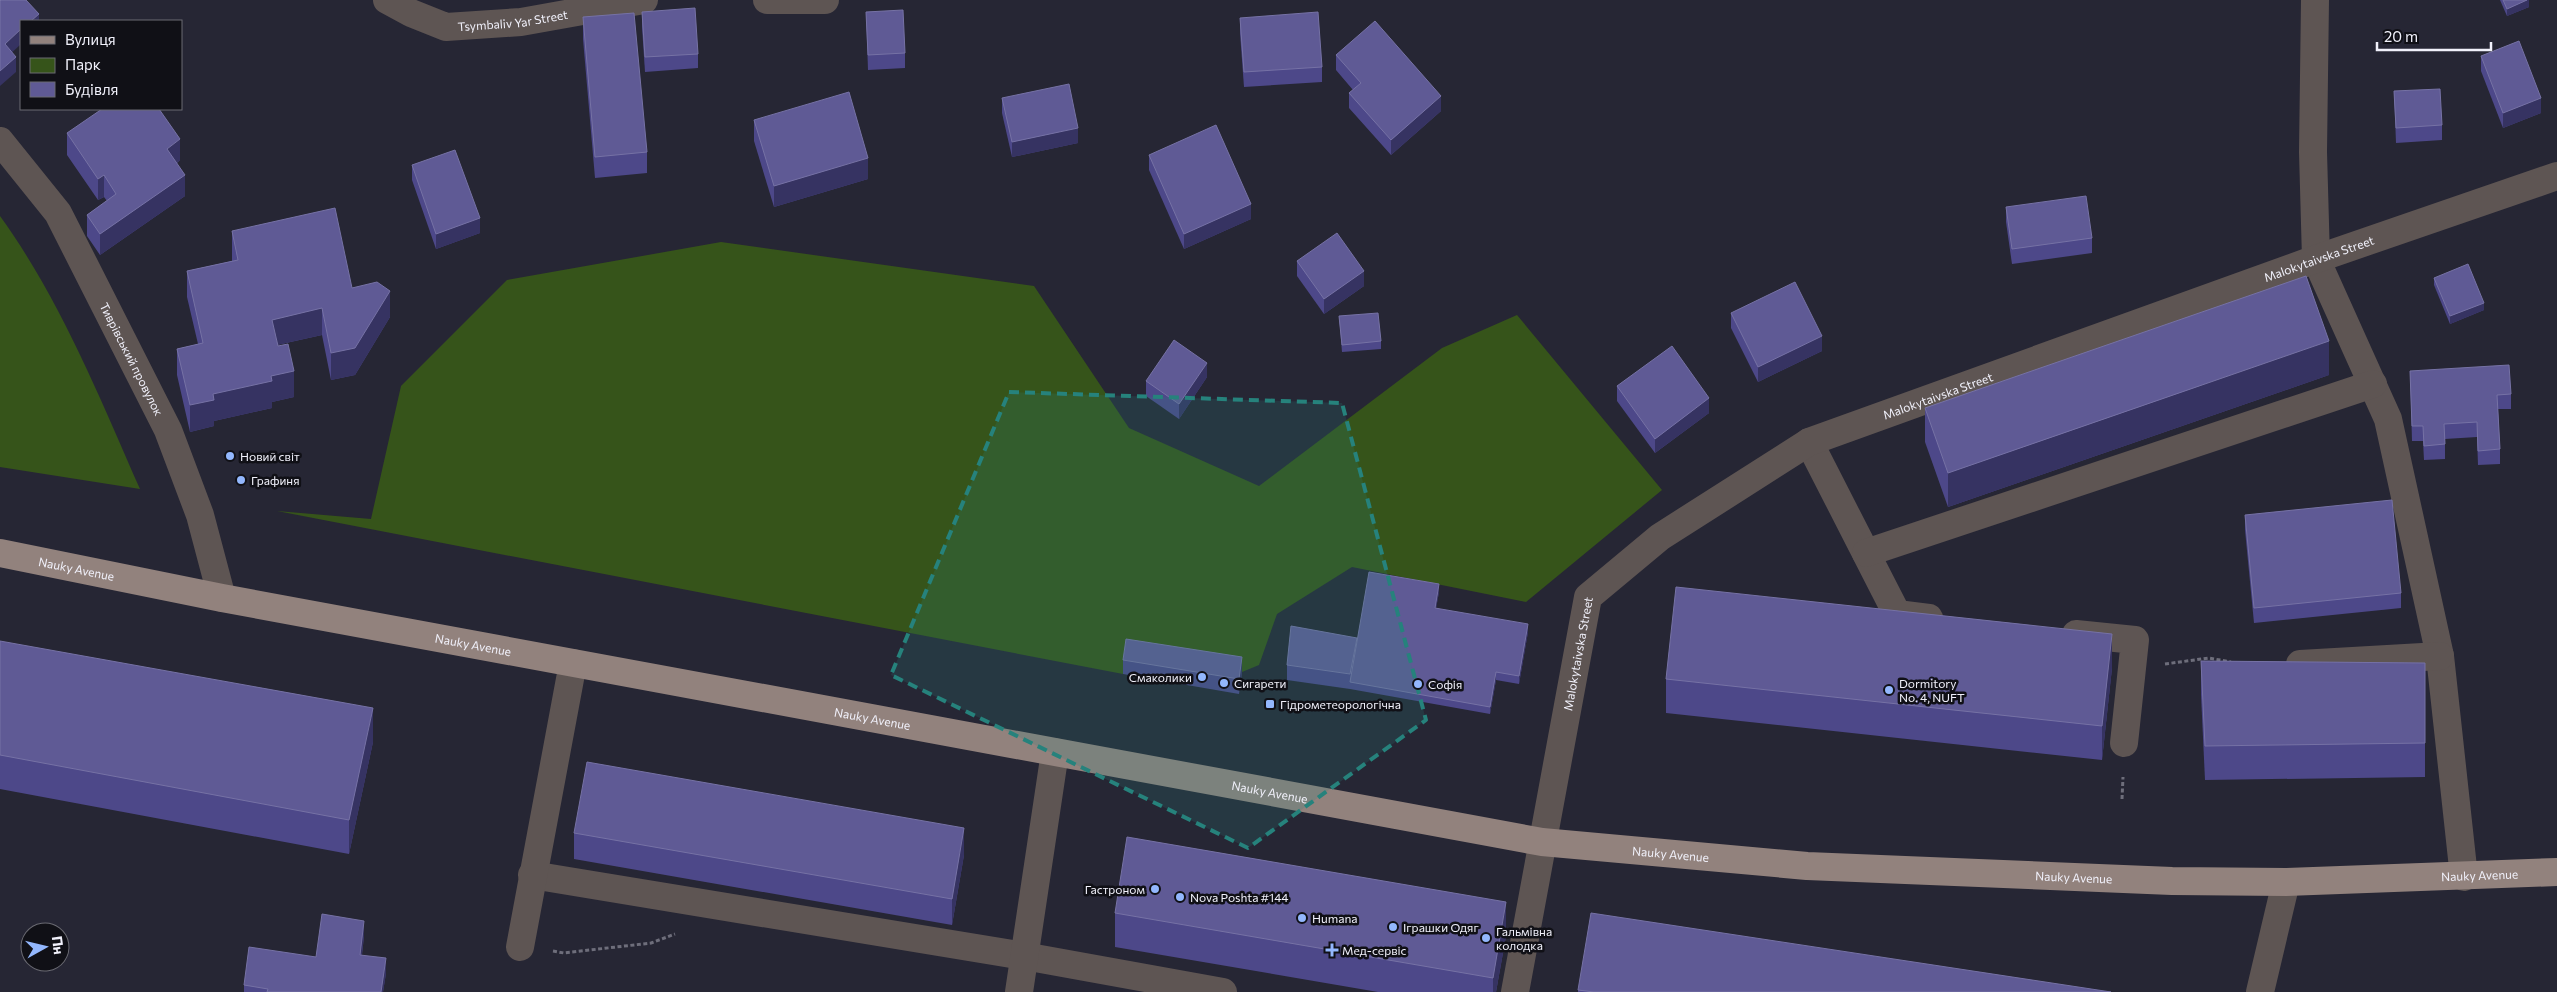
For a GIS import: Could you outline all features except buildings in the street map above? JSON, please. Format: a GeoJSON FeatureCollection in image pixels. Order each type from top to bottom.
{"type":"FeatureCollection","features":[{"type":"Feature","properties":{"kind":"main road","name":"Nauky Avenue"},"geometry":{"type":"LineString","coordinates":[[0,553],[222,598],[1542,842],[1807,866],[2043,877],[2286,882],[2464,877],[2557,872]]}},
{"type":"Feature","properties":{"kind":"street","name":"Tsymbaliv Yar Street"},"geometry":{"type":"LineString","coordinates":[[387,0],[411,13],[446,27],[521,22],[644,0]]}},
{"type":"Feature","properties":{"kind":"street"},"geometry":{"type":"LineString","coordinates":[[766,0],[825,0]]}},
{"type":"Feature","properties":{"kind":"street"},"geometry":{"type":"LineString","coordinates":[[2315,0],[2313,152],[2316,259],[2388,419],[2440,656],[2464,877]]}},
{"type":"Feature","properties":{"kind":"street","name":"Тиврівський провулок"},"geometry":{"type":"LineString","coordinates":[[0,141],[58,213],[168,430],[200,515],[222,598]]}},
{"type":"Feature","properties":{"kind":"street","name":"Malokytaivska Street"},"geometry":{"type":"LineString","coordinates":[[1515,992],[1588,597],[1660,537],[1809,442],[2316,259],[2557,176]]}},
{"type":"Feature","properties":{"kind":"street"},"geometry":{"type":"LineString","coordinates":[[1866,554],[2373,384]]}},
{"type":"Feature","properties":{"kind":"street"},"geometry":{"type":"LineString","coordinates":[[1809,442],[1897,614],[1957,621]]}},
{"type":"Feature","properties":{"kind":"street"},"geometry":{"type":"LineString","coordinates":[[2056,632],[2135,640],[2124,744]]}},
{"type":"Feature","properties":{"kind":"street"},"geometry":{"type":"LineString","coordinates":[[2258,667],[2440,656]]}},
{"type":"Feature","properties":{"kind":"street"},"geometry":{"type":"LineString","coordinates":[[520,947],[573,663]]}},
{"type":"Feature","properties":{"kind":"street"},"geometry":{"type":"LineString","coordinates":[[1019,992],[1056,752]]}},
{"type":"Feature","properties":{"kind":"street"},"geometry":{"type":"LineString","coordinates":[[532,875],[1024,956],[1223,992]]}},
{"type":"Feature","properties":{"kind":"street"},"geometry":{"type":"LineString","coordinates":[[2260,992],[2286,882]]}},
{"type":"Feature","properties":{"kind":"path"},"geometry":{"type":"LineString","coordinates":[[2132,668],[2209,658],[2258,667]]}},
{"type":"Feature","properties":{"kind":"path"},"geometry":{"type":"LineString","coordinates":[[520,947],[564,953],[651,943],[683,932]]}},
{"type":"Feature","properties":{"kind":"highlighted area"},"geometry":{"type":"Polygon","coordinates":[[[1009,392],[1342,403],[1426,720],[1248,848],[891,675],[1009,392]]]}},
{"type":"Feature","properties":{"kind":"green space"},"geometry":{"type":"Polygon","coordinates":[[[0,216],[22,248],[60,314],[94,384],[140,489],[0,467],[0,216]]]}},
{"type":"Feature","properties":{"kind":"green space"},"geometry":{"type":"Polygon","coordinates":[[[721,242],[1034,286],[1129,428],[1259,486],[1442,348],[1517,315],[1662,490],[1526,602],[1352,567],[1277,614],[1259,665],[1242,672],[1126,654],[1123,674],[277,511],[371,519],[401,386],[507,280],[721,242]]]}},
{"type":"Feature","properties":{"kind":"place","name":"Новий світ"},"geometry":{"type":"Point","coordinates":[230,456]}},
{"type":"Feature","properties":{"kind":"place","name":"Графиня"},"geometry":{"type":"Point","coordinates":[241,480]}},
{"type":"Feature","properties":{"kind":"place","name":"Смаколики"},"geometry":{"type":"Point","coordinates":[1202,677]}},
{"type":"Feature","properties":{"kind":"place","name":"Сигарети"},"geometry":{"type":"Point","coordinates":[1224,683]}},
{"type":"Feature","properties":{"kind":"place","name":"Софія"},"geometry":{"type":"Point","coordinates":[1418,684]}},
{"type":"Feature","properties":{"kind":"place","name":"Dormitory No. 4, NUFT"},"geometry":{"type":"Point","coordinates":[1889,690]}},
{"type":"Feature","properties":{"kind":"place","name":"Гідрометеорологічна"},"geometry":{"type":"Point","coordinates":[1270,704]}},
{"type":"Feature","properties":{"kind":"place","name":"Гастроном"},"geometry":{"type":"Point","coordinates":[1155,889]}},
{"type":"Feature","properties":{"kind":"place","name":"Nova Poshta #144"},"geometry":{"type":"Point","coordinates":[1180,897]}},
{"type":"Feature","properties":{"kind":"place","name":"Humana"},"geometry":{"type":"Point","coordinates":[1302,918]}},
{"type":"Feature","properties":{"kind":"place","name":"Іграшки Одяг"},"geometry":{"type":"Point","coordinates":[1393,927]}},
{"type":"Feature","properties":{"kind":"place","name":"Гальмівна колодка"},"geometry":{"type":"Point","coordinates":[1486,938]}},
{"type":"Feature","properties":{"kind":"place","name":"Мед-сервіс"},"geometry":{"type":"Point","coordinates":[1332,950]}}]}
